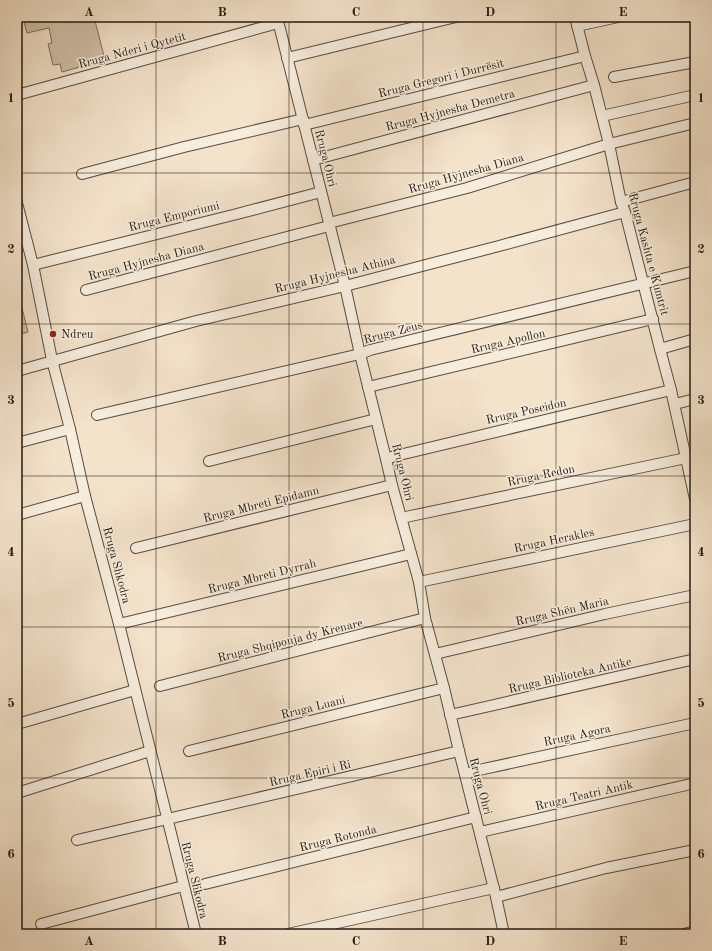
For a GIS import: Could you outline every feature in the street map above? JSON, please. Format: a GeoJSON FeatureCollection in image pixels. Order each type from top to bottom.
{"type":"FeatureCollection","features":[{"type":"Feature","properties":{"kind":"street"},"geometry":{"type":"LineString","coordinates":[[287,58],[456,17]]}},
{"type":"Feature","properties":{"kind":"street"},"geometry":{"type":"LineString","coordinates":[[576,21],[618,17]]}},
{"type":"Feature","properties":{"kind":"street","name":"Rruga Ohri"},"geometry":{"type":"LineString","coordinates":[[277,20],[345,286],[392,485],[419,582],[426,618],[495,892],[504,934]]}},
{"type":"Feature","properties":{"kind":"street","name":"Rruga Nderi i Qytetit"},"geometry":{"type":"LineString","coordinates":[[17,95],[277,20]]}},
{"type":"Feature","properties":{"kind":"street","name":"Rruga Kashta e Kumtrit"},"geometry":{"type":"LineString","coordinates":[[576,21],[609,144],[621,202],[625,212],[671,390],[686,458],[692,468],[695,499]]}},
{"type":"Feature","properties":{"kind":"street","name":"Rruga Gregori i Durrësit"},"geometry":{"type":"LineString","coordinates":[[82,174],[184,147],[304,122],[585,56]]}},
{"type":"Feature","properties":{"kind":"street"},"geometry":{"type":"LineString","coordinates":[[614,77],[695,62]]}},
{"type":"Feature","properties":{"kind":"street","name":"Rruga Hyjnesha Demetra"},"geometry":{"type":"LineString","coordinates":[[313,160],[594,85]]}},
{"type":"Feature","properties":{"kind":"street"},"geometry":{"type":"LineString","coordinates":[[602,116],[695,96]]}},
{"type":"Feature","properties":{"kind":"street","name":"Rruga Hyjnesha Diana"},"geometry":{"type":"LineString","coordinates":[[86,290],[467,188],[609,144],[695,123]]}},
{"type":"Feature","properties":{"kind":"street"},"geometry":{"type":"LineString","coordinates":[[621,202],[695,182]]}},
{"type":"Feature","properties":{"kind":"street","name":"Rruga Emporiumi"},"geometry":{"type":"LineString","coordinates":[[33,265],[321,192]]}},
{"type":"Feature","properties":{"kind":"street","name":"Rruga Shkodra"},"geometry":{"type":"LineString","coordinates":[[17,203],[33,265],[52,360],[70,429],[85,496],[119,624],[196,934]]}},
{"type":"Feature","properties":{"kind":"street","name":"Rruga Hyjnesha Athina"},"geometry":{"type":"LineString","coordinates":[[17,371],[196,321],[345,286],[625,212]]}},
{"type":"Feature","properties":{"kind":"street","name":"Rruga Zeus"},"geometry":{"type":"LineString","coordinates":[[97,415],[360,354],[370,350],[695,271]]}},
{"type":"Feature","properties":{"kind":"street","name":"Rruga Apollon"},"geometry":{"type":"LineString","coordinates":[[368,387],[653,320]]}},
{"type":"Feature","properties":{"kind":"street"},"geometry":{"type":"LineString","coordinates":[[660,350],[695,339]]}},
{"type":"Feature","properties":{"kind":"street","name":"Rruga Poseidon"},"geometry":{"type":"LineString","coordinates":[[386,459],[671,390]]}},
{"type":"Feature","properties":{"kind":"street"},"geometry":{"type":"LineString","coordinates":[[674,404],[695,400]]}},
{"type":"Feature","properties":{"kind":"street"},"geometry":{"type":"LineString","coordinates":[[209,461],[376,419]]}},
{"type":"Feature","properties":{"kind":"street"},"geometry":{"type":"LineString","coordinates":[[17,443],[70,429]]}},
{"type":"Feature","properties":{"kind":"street","name":"Rruga Redon"},"geometry":{"type":"LineString","coordinates":[[401,518],[686,458]]}},
{"type":"Feature","properties":{"kind":"street","name":"Rruga Mbreti Epidamn"},"geometry":{"type":"LineString","coordinates":[[136,548],[392,485]]}},
{"type":"Feature","properties":{"kind":"street"},"geometry":{"type":"LineString","coordinates":[[17,516],[85,496]]}},
{"type":"Feature","properties":{"kind":"street","name":"Rruga Herakles"},"geometry":{"type":"LineString","coordinates":[[419,582],[695,524]]}},
{"type":"Feature","properties":{"kind":"street","name":"Rruga Mbreti Dyrrah"},"geometry":{"type":"LineString","coordinates":[[119,624],[411,554]]}},
{"type":"Feature","properties":{"kind":"street","name":"Rruga Shën Maria"},"geometry":{"type":"LineString","coordinates":[[435,654],[605,614],[695,595]]}},
{"type":"Feature","properties":{"kind":"street","name":"Rruga Shqiponja dy Krenare"},"geometry":{"type":"LineString","coordinates":[[160,686],[426,618]]}},
{"type":"Feature","properties":{"kind":"street","name":"Rruga Biblioteka Antike"},"geometry":{"type":"LineString","coordinates":[[450,715],[695,660]]}},
{"type":"Feature","properties":{"kind":"street","name":"Rruga Luani"},"geometry":{"type":"LineString","coordinates":[[189,751],[444,688]]}},
{"type":"Feature","properties":{"kind":"street"},"geometry":{"type":"LineString","coordinates":[[17,724],[135,690]]}},
{"type":"Feature","properties":{"kind":"street","name":"Rruga Agora"},"geometry":{"type":"LineString","coordinates":[[465,774],[695,723]]}},
{"type":"Feature","properties":{"kind":"street"},"geometry":{"type":"LineString","coordinates":[[17,793],[150,751]]}},
{"type":"Feature","properties":{"kind":"street","name":"Rruga Epiri i Ri"},"geometry":{"type":"LineString","coordinates":[[77,840],[459,751]]}},
{"type":"Feature","properties":{"kind":"street","name":"Rruga Teatri Antik"},"geometry":{"type":"LineString","coordinates":[[480,832],[695,783]]}},
{"type":"Feature","properties":{"kind":"street","name":"Rruga Rotonda"},"geometry":{"type":"LineString","coordinates":[[205,884],[476,817]]}},
{"type":"Feature","properties":{"kind":"street"},"geometry":{"type":"LineString","coordinates":[[288,934],[695,850]]}},
{"type":"Feature","properties":{"kind":"street"},"geometry":{"type":"LineString","coordinates":[[41,924],[183,886]]}},
{"type":"Feature","properties":{"kind":"street"},"geometry":{"type":"LineString","coordinates":[[684,934],[695,931]]}},
{"type":"Feature","properties":{"kind":"shaded area"},"geometry":{"type":"Polygon","coordinates":[[[94,17],[105,60],[62,72],[60,64],[53,65],[48,44],[52,43],[49,28],[27,33],[23,18],[94,17]]]}},
{"type":"Feature","properties":{"kind":"shaded area"},"geometry":{"type":"Polygon","coordinates":[[[17,288],[28,332],[17,335],[17,288]]]}},
{"type":"Feature","properties":{"kind":"place","name":"Ndreu"},"geometry":{"type":"Point","coordinates":[53,334]}}]}
